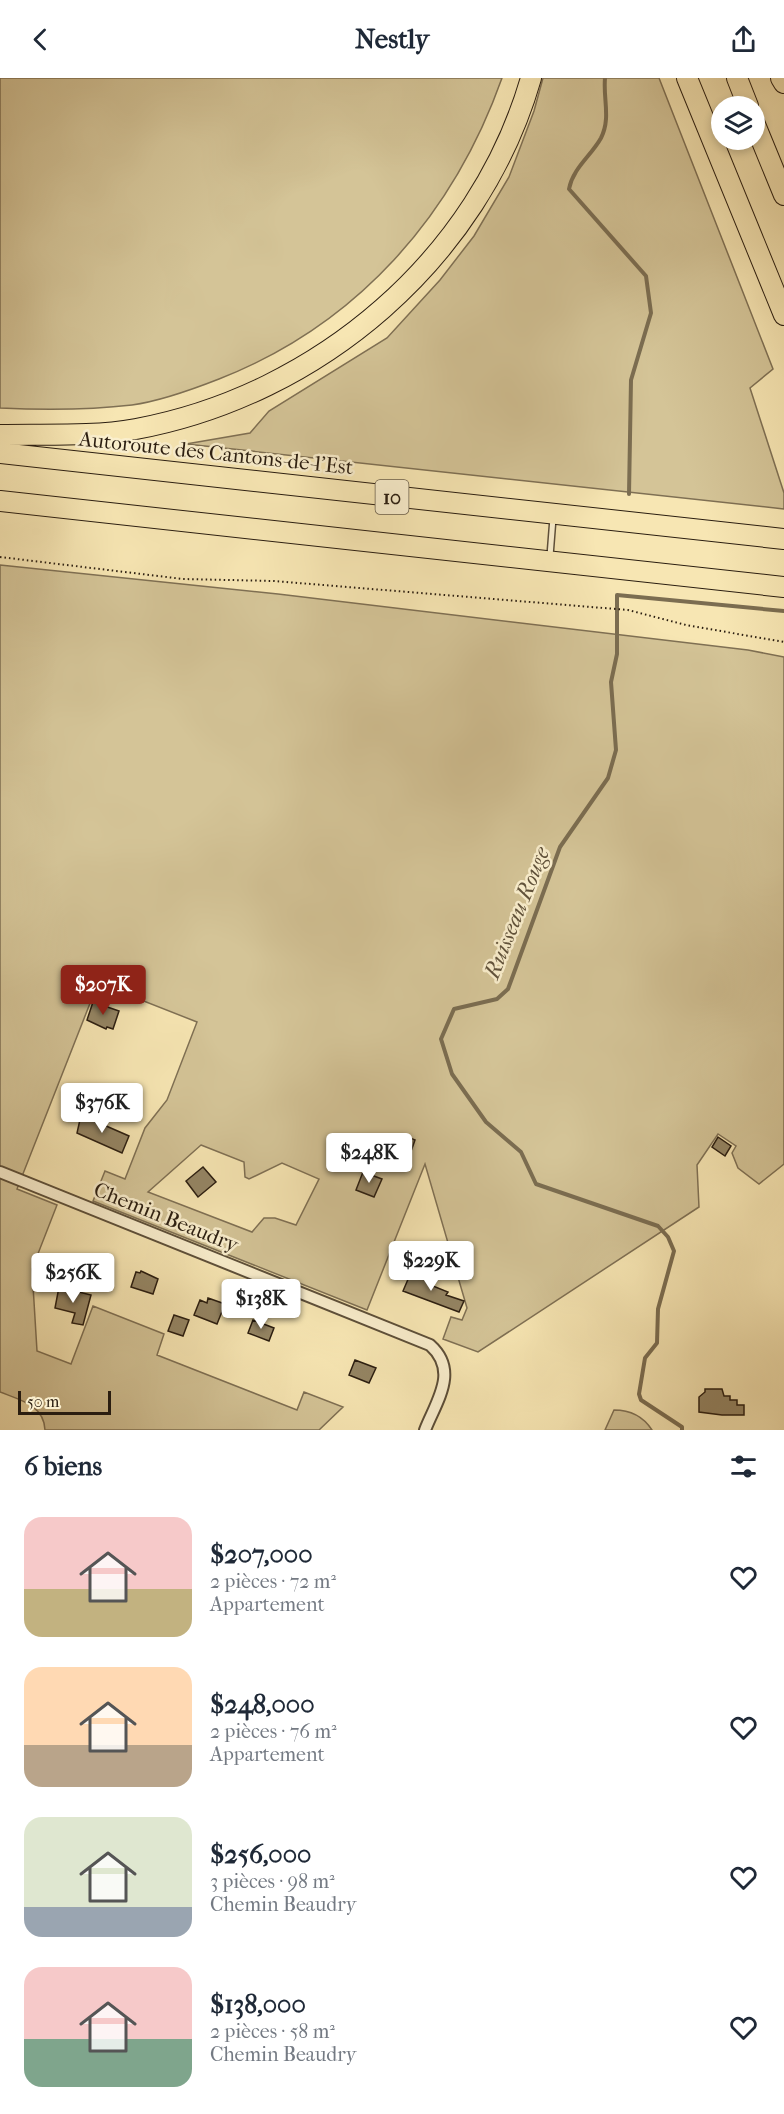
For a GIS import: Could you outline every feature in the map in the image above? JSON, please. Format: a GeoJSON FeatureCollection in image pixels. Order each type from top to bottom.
{"type":"FeatureCollection","features":[{"type":"Feature","properties":{"kind":"highway"},"geometry":{"type":"LineString","coordinates":[[0,435],[104,434],[169,422],[215,408],[259,389],[332,349],[374,317],[403,290],[431,260],[459,224],[500,157],[531,78]]}},
{"type":"Feature","properties":{"kind":"highway"},"geometry":{"type":"LineString","coordinates":[[687,78],[784,315]]}},
{"type":"Feature","properties":{"kind":"highway"},"geometry":{"type":"LineString","coordinates":[[736,78],[744,96]]}},
{"type":"Feature","properties":{"kind":"highway"},"geometry":{"type":"LineString","coordinates":[[781,78],[784,82]]}},
{"type":"Feature","properties":{"kind":"highway"},"geometry":{"type":"LineString","coordinates":[[765,149],[784,195]]}},
{"type":"Feature","properties":{"kind":"highway","name":"Autoroute des Cantons-de-l'Est"},"geometry":{"type":"LineString","coordinates":[[0,453],[784,539]]}},
{"type":"Feature","properties":{"kind":"highway","name":"10"},"geometry":{"type":"LineString","coordinates":[[0,501],[784,586]]}},
{"type":"Feature","properties":{"kind":"street","name":"Chemin Beaudry"},"geometry":{"type":"LineString","coordinates":[[0,1172],[430,1345],[443,1361],[445,1380],[425,1430]]}},
{"type":"Feature","properties":{"kind":"lane"},"geometry":{"type":"LineString","coordinates":[[549,561],[554,514]]}},
{"type":"Feature","properties":{"kind":"path"},"geometry":{"type":"LineString","coordinates":[[0,557],[173,578],[274,581],[628,610],[686,625],[784,642]]}},
{"type":"Feature","properties":{"kind":"shaded area"},"geometry":{"type":"Polygon","coordinates":[[[0,78],[502,78],[457,176],[427,220],[394,260],[356,296],[315,329],[269,356],[219,379],[176,395],[132,405],[49,409],[0,408],[0,78]]]}},
{"type":"Feature","properties":{"kind":"shaded area"},"geometry":{"type":"Polygon","coordinates":[[[543,78],[659,78],[773,369],[750,388],[784,493],[784,509],[186,444],[250,433],[269,411],[387,338],[440,280],[474,236],[509,177],[534,111],[543,78]]]}},
{"type":"Feature","properties":{"kind":"shaded area"},"geometry":{"type":"Polygon","coordinates":[[[0,565],[278,594],[748,650],[784,657],[784,1164],[759,1184],[738,1168],[732,1153],[736,1146],[718,1134],[697,1165],[699,1207],[478,1352],[443,1339],[451,1317],[462,1320],[467,1308],[425,1164],[367,1310],[93,1201],[105,1171],[125,1179],[145,1128],[167,1100],[197,1022],[98,983],[17,1189],[57,1205],[32,1269],[37,1351],[71,1364],[93,1306],[164,1334],[157,1355],[297,1410],[304,1392],[343,1407],[319,1430],[45,1430],[44,1422],[36,1409],[0,1392],[0,565]],[[201,1145],[148,1192],[252,1232],[264,1218],[275,1218],[296,1225],[319,1179],[282,1163],[249,1179],[245,1177],[244,1162],[201,1145]]]}},
{"type":"Feature","properties":{"kind":"shaded area"},"geometry":{"type":"Polygon","coordinates":[[[614,1410],[636,1415],[652,1430],[605,1430],[614,1410]]]}},
{"type":"Feature","properties":{"kind":"building"},"geometry":{"type":"Polygon","coordinates":[[[93,1002],[119,1011],[113,1029],[107,1027],[106,1029],[87,1020],[93,1002]]]}},
{"type":"Feature","properties":{"kind":"building"},"geometry":{"type":"Polygon","coordinates":[[[81,1115],[129,1136],[122,1153],[77,1133],[81,1115]]]}},
{"type":"Feature","properties":{"kind":"building"},"geometry":{"type":"Polygon","coordinates":[[[399,1134],[415,1140],[408,1160],[391,1153],[399,1134]]]}},
{"type":"Feature","properties":{"kind":"building"},"geometry":{"type":"Polygon","coordinates":[[[718,1137],[731,1146],[725,1156],[712,1147],[718,1137]]]}},
{"type":"Feature","properties":{"kind":"building"},"geometry":{"type":"Polygon","coordinates":[[[203,1167],[216,1182],[198,1197],[186,1181],[203,1167]]]}},
{"type":"Feature","properties":{"kind":"building"},"geometry":{"type":"Polygon","coordinates":[[[363,1172],[382,1179],[374,1197],[356,1190],[363,1172]]]}},
{"type":"Feature","properties":{"kind":"building"},"geometry":{"type":"Polygon","coordinates":[[[141,1271],[158,1279],[153,1294],[131,1287],[136,1272],[141,1271]]]}},
{"type":"Feature","properties":{"kind":"building"},"geometry":{"type":"Polygon","coordinates":[[[416,1272],[430,1277],[428,1284],[448,1292],[446,1295],[464,1301],[459,1312],[403,1291],[409,1277],[413,1279],[416,1272]]]}},
{"type":"Feature","properties":{"kind":"building"},"geometry":{"type":"Polygon","coordinates":[[[59,1287],[91,1295],[83,1325],[72,1323],[75,1313],[55,1308],[59,1287]]]}},
{"type":"Feature","properties":{"kind":"building"},"geometry":{"type":"Polygon","coordinates":[[[208,1298],[225,1304],[217,1324],[194,1315],[200,1300],[207,1303],[208,1298]]]}},
{"type":"Feature","properties":{"kind":"building"},"geometry":{"type":"Polygon","coordinates":[[[174,1315],[189,1320],[183,1336],[168,1331],[174,1315]]]}},
{"type":"Feature","properties":{"kind":"building"},"geometry":{"type":"Polygon","coordinates":[[[253,1320],[274,1328],[269,1341],[248,1333],[253,1320]]]}},
{"type":"Feature","properties":{"kind":"building"},"geometry":{"type":"Polygon","coordinates":[[[355,1360],[376,1368],[369,1383],[349,1375],[355,1360]]]}},
{"type":"Feature","properties":{"kind":"building"},"geometry":{"type":"Polygon","coordinates":[[[705,1389],[722,1389],[724,1396],[730,1396],[730,1400],[737,1400],[737,1405],[744,1405],[744,1415],[699,1412],[699,1397],[705,1389]]]}},
{"type":"Feature","properties":{"kind":"waterway","name":"Ruisseau Rouge"},"geometry":{"type":"LineString","coordinates":[[605,78],[606,123],[604,131],[578,168],[569,189],[646,276],[651,313],[631,380],[629,494]]}},
{"type":"Feature","properties":{"kind":"waterway","name":"Ruisseau Rouge"},"geometry":{"type":"LineString","coordinates":[[682,1430],[682,1427],[641,1400],[639,1394],[645,1358],[657,1343],[658,1309],[674,1251],[668,1237],[658,1226],[536,1184],[521,1152],[486,1122],[452,1074],[441,1039],[454,1009],[497,999],[508,989],[560,847],[608,778],[616,750],[611,682],[617,654],[617,595],[784,611]]}}]}
